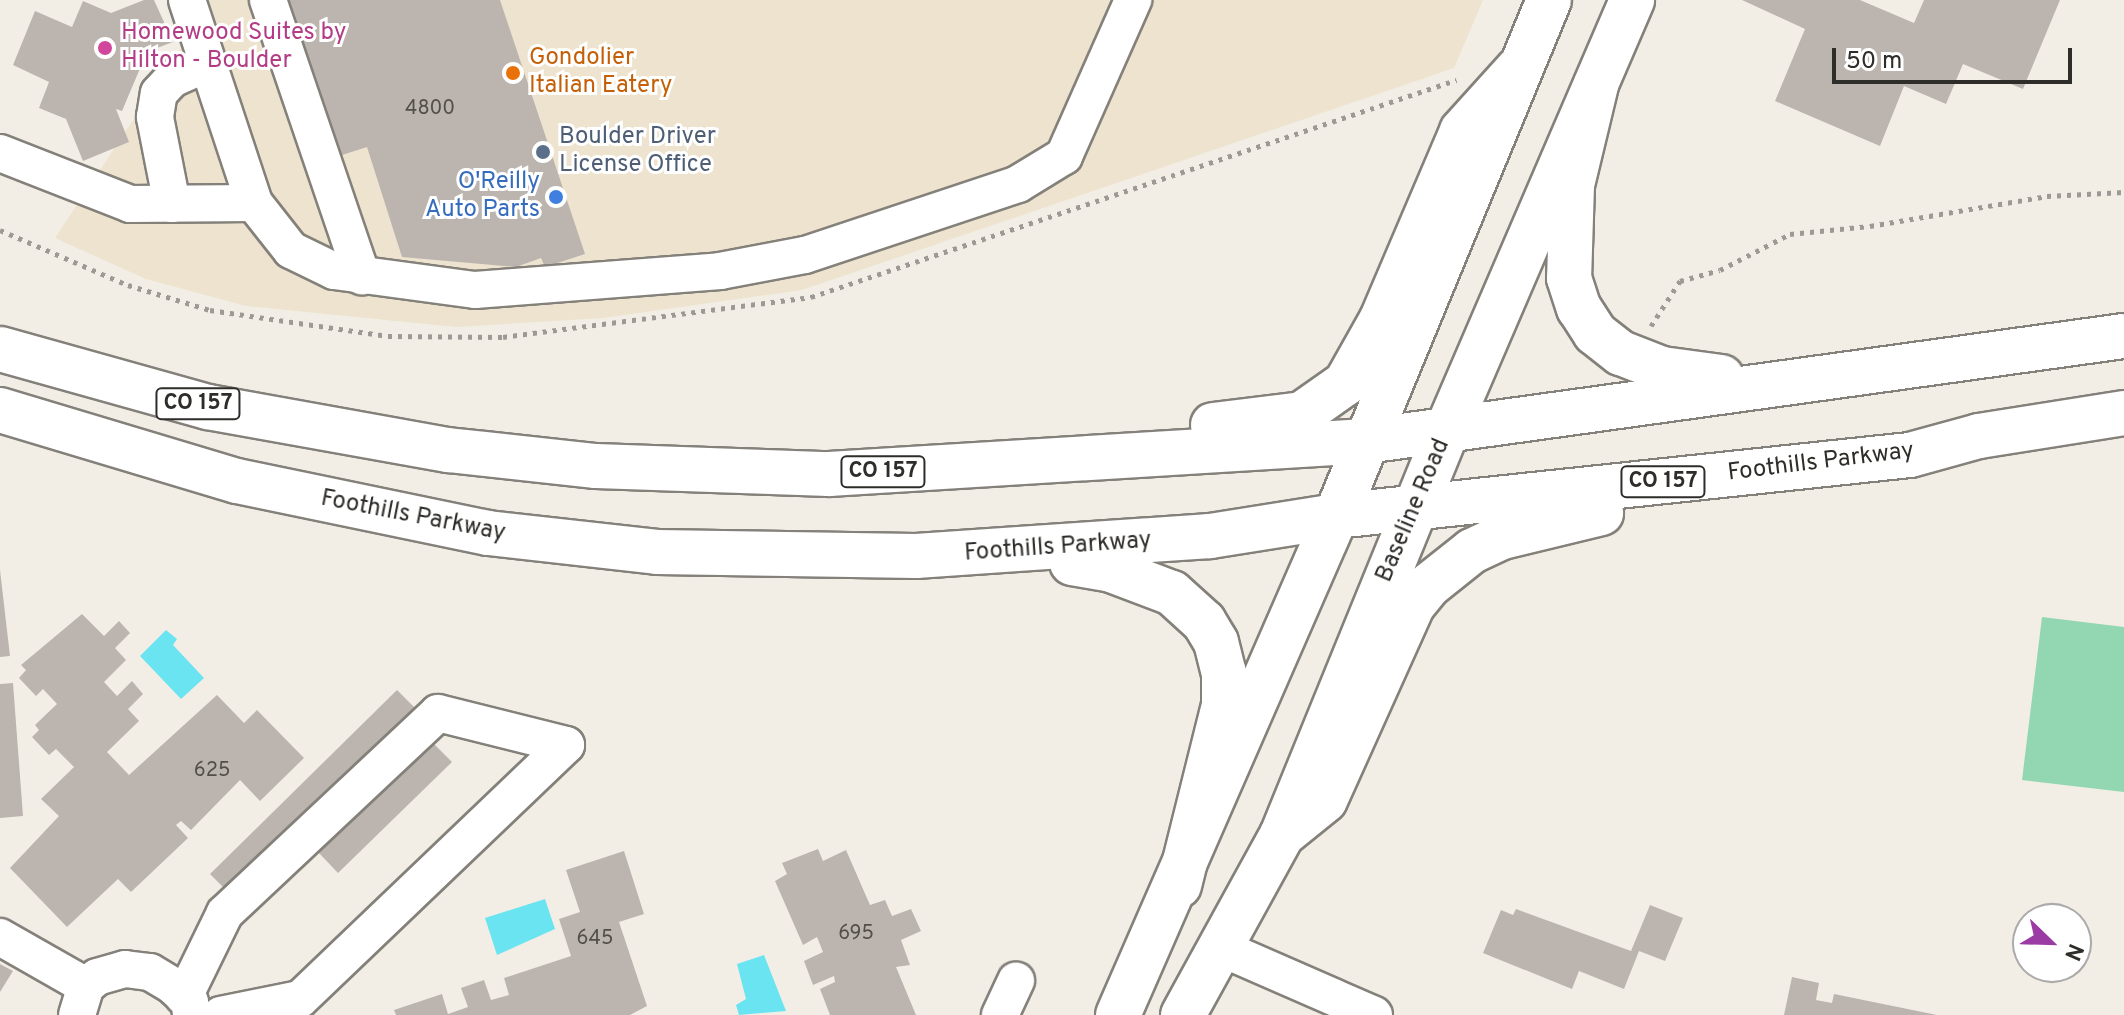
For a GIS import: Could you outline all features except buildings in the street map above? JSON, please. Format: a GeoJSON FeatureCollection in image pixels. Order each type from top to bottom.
{"type":"FeatureCollection","features":[{"type":"Feature","properties":{"kind":"main road"},"geometry":{"type":"LineString","coordinates":[[1118,1015],[1179,885],[1336,516],[1549,0]]}},
{"type":"Feature","properties":{"kind":"main road","name":"Baseline Road"},"geometry":{"type":"LineString","coordinates":[[1183,1015],[1282,835],[1447,430],[1632,0]]}},
{"type":"Feature","properties":{"kind":"main road"},"geometry":{"type":"LineString","coordinates":[[939,469],[1037,439],[1219,425],[1302,414],[1322,403],[1346,383],[1367,351],[1462,131],[1518,69]]}},
{"type":"Feature","properties":{"kind":"main road"},"geometry":{"type":"LineString","coordinates":[[1596,85],[1572,185],[1569,234],[1569,278],[1579,308],[1595,333],[1621,353],[1662,369],[1710,377],[1824,378]]}},
{"type":"Feature","properties":{"kind":"main road","name":"CO 157"},"geometry":{"type":"LineString","coordinates":[[0,349],[208,407],[448,450],[676,471],[829,474],[1366,441],[2124,336]]}},
{"type":"Feature","properties":{"kind":"main road","name":"Foothills Parkway"},"geometry":{"type":"LineString","coordinates":[[0,410],[237,481],[488,533],[657,552],[1006,553],[1196,538],[1336,516],[1910,455],[1979,436],[2124,413]]}},
{"type":"Feature","properties":{"kind":"main road"},"geometry":{"type":"LineString","coordinates":[[1282,835],[1325,800],[1412,606],[1428,586],[1472,551],[1502,537],[1579,516],[1863,475],[1910,455]]}},
{"type":"Feature","properties":{"kind":"main road"},"geometry":{"type":"LineString","coordinates":[[1006,553],[1111,570],[1146,581],[1189,605],[1216,642],[1224,673],[1224,705],[1179,885]]}},
{"type":"Feature","properties":{"kind":"street"},"geometry":{"type":"LineString","coordinates":[[187,0],[254,203],[291,250],[334,271],[475,290],[720,271],[805,255],[1018,184],[1064,156],[1133,0]]}},
{"type":"Feature","properties":{"kind":"street"},"geometry":{"type":"LineString","coordinates":[[268,0],[362,276]]}},
{"type":"Feature","properties":{"kind":"street"},"geometry":{"type":"LineString","coordinates":[[172,204],[155,117],[159,93],[172,79],[208,63]]}},
{"type":"Feature","properties":{"kind":"street"},"geometry":{"type":"LineString","coordinates":[[0,153],[130,204],[254,203]]}},
{"type":"Feature","properties":{"kind":"street"},"geometry":{"type":"LineString","coordinates":[[0,937],[82,1001],[97,977],[125,969],[150,972],[188,1006],[225,913],[438,713],[566,745],[300,999],[221,1015]]}},
{"type":"Feature","properties":{"kind":"street"},"geometry":{"type":"LineString","coordinates":[[1221,948],[1374,1015]]}},
{"type":"Feature","properties":{"kind":"street"},"geometry":{"type":"LineString","coordinates":[[1000,1015],[1016,980]]}},
{"type":"Feature","properties":{"kind":"path"},"geometry":{"type":"LineString","coordinates":[[1680,281],[1720,270],[1790,234],[1816,228],[1870,226],[2047,196],[2124,192]]}},
{"type":"Feature","properties":{"kind":"shaded area"},"geometry":{"type":"Polygon","coordinates":[[[167,0],[1483,0],[1454,68],[802,290],[603,318],[456,327],[246,306],[146,279],[55,238],[181,48],[167,0]]]}},
{"type":"Feature","properties":{"kind":"green space"},"geometry":{"type":"Polygon","coordinates":[[[2042,617],[2124,627],[2124,792],[2022,780],[2042,617]]]}},
{"type":"Feature","properties":{"kind":"water"},"geometry":{"type":"Polygon","coordinates":[[[166,630],[177,639],[173,645],[204,678],[181,699],[140,656],[166,630]]]}},
{"type":"Feature","properties":{"kind":"water"},"geometry":{"type":"Polygon","coordinates":[[[545,899],[555,929],[497,955],[485,918],[545,899]]]}},
{"type":"Feature","properties":{"kind":"water"},"geometry":{"type":"Polygon","coordinates":[[[764,955],[786,1011],[739,1015],[736,1005],[746,999],[737,964],[764,955]]]}},
{"type":"Feature","properties":{"kind":"place","name":"Homewood Suites by Hilton - Boulder"},"geometry":{"type":"Point","coordinates":[105,48]}},
{"type":"Feature","properties":{"kind":"place","name":"Gondolier Italian Eatery"},"geometry":{"type":"Point","coordinates":[513,73]}},
{"type":"Feature","properties":{"kind":"place","name":"Boulder Driver License Office"},"geometry":{"type":"Point","coordinates":[543,152]}},
{"type":"Feature","properties":{"kind":"place","name":"O'Reilly Auto Parts"},"geometry":{"type":"Point","coordinates":[556,197]}}]}
